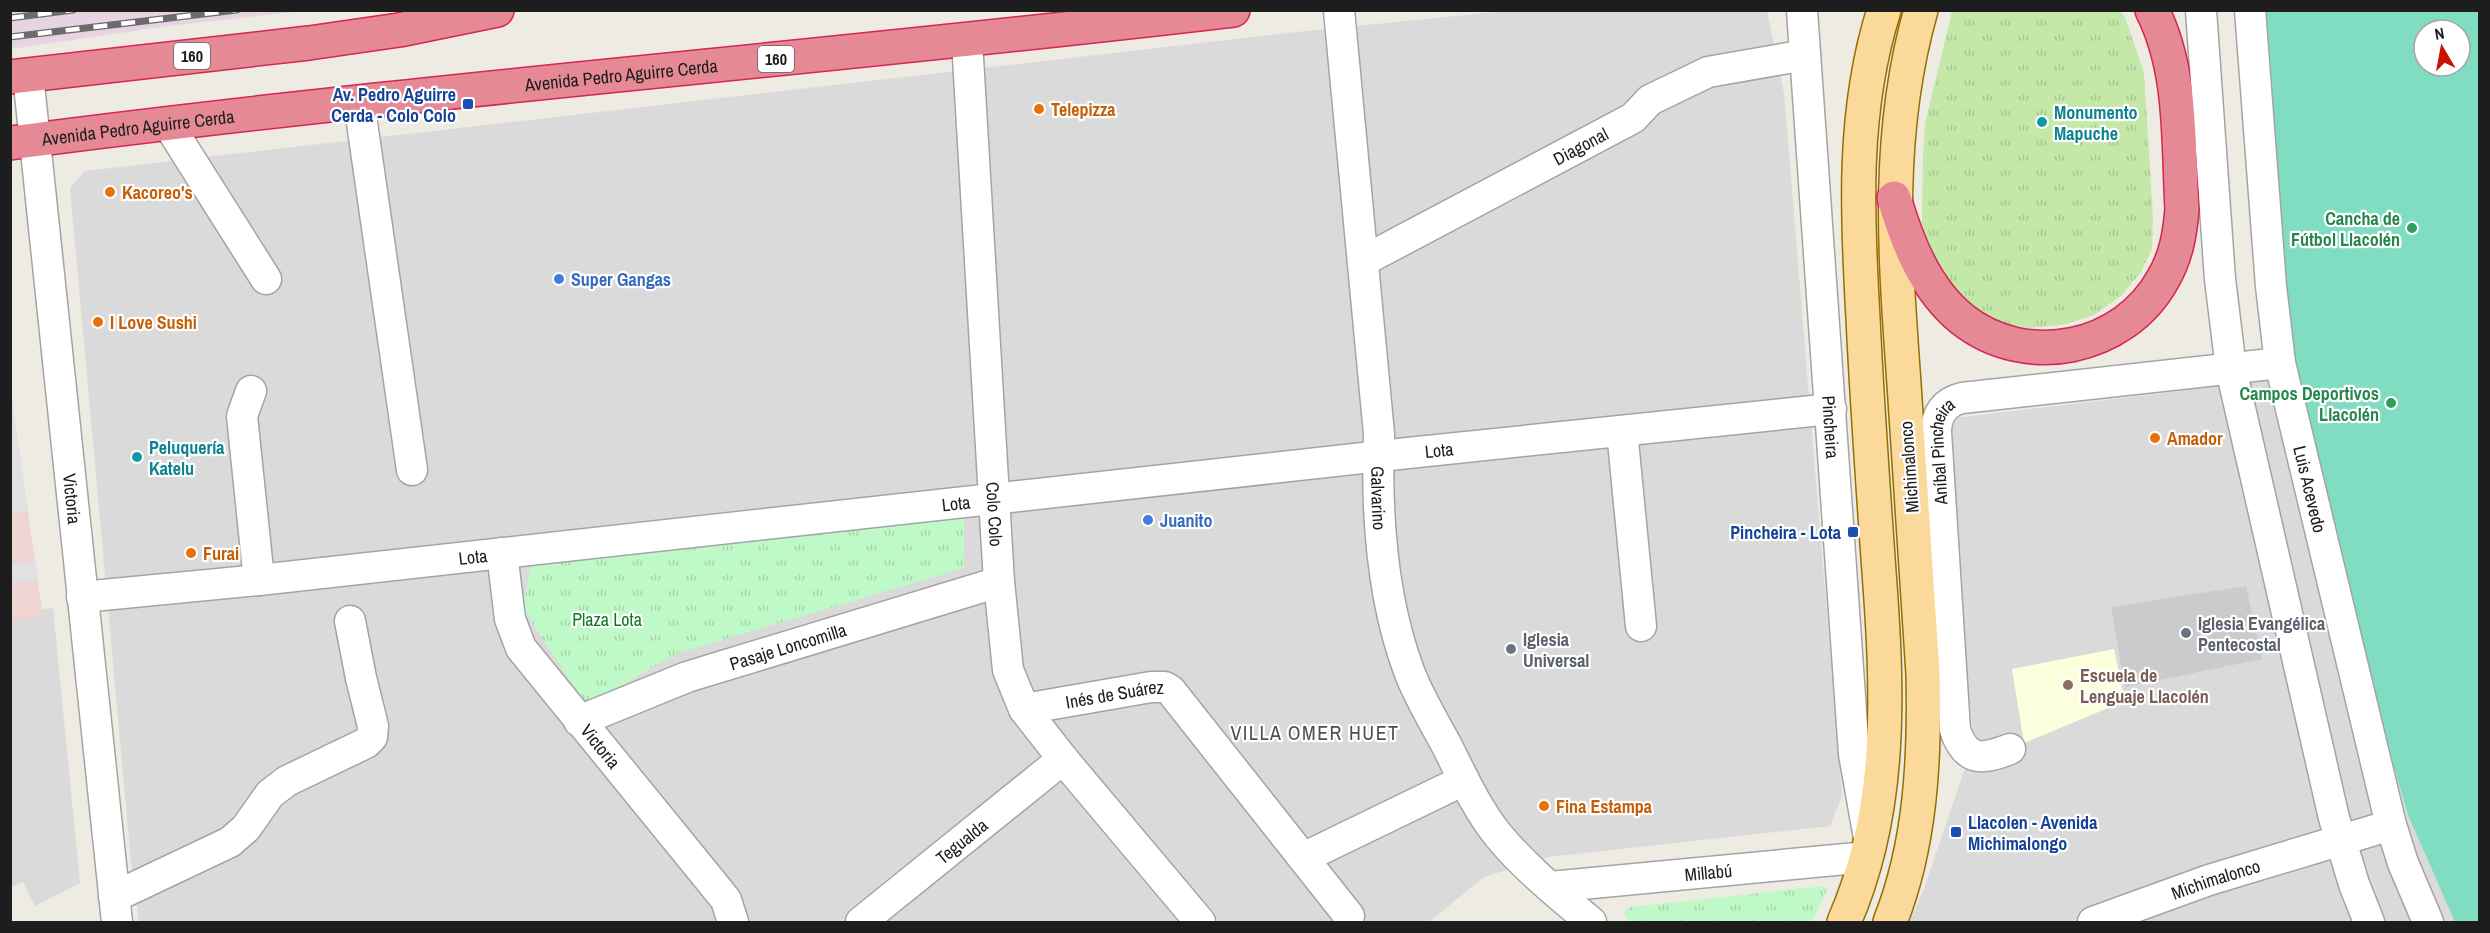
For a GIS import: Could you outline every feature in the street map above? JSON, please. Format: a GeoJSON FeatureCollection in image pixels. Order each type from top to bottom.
{"type":"FeatureCollection","features":[{"type":"Feature","properties":{"kind":"highway","name":"160"},"geometry":{"type":"LineString","coordinates":[[19,76],[345,38],[496,10]]}},
{"type":"Feature","properties":{"kind":"highway","name":"Avenida Pedro Aguirre Cerda"},"geometry":{"type":"LineString","coordinates":[[22,141],[603,75],[967,41],[1233,10]]}},
{"type":"Feature","properties":{"kind":"highway"},"geometry":{"type":"LineString","coordinates":[[1894,198],[1911,249],[1934,289],[1963,319],[1980,331],[2013,344],[2052,348],[2073,346],[2093,340],[2124,323],[2151,297],[2163,280],[2172,262],[2180,227],[2181,185],[2174,79],[2162,32],[2152,10]]}},
{"type":"Feature","properties":{"kind":"main road","name":"Michimalonco"},"geometry":{"type":"LineString","coordinates":[[1890,922],[1907,867],[1919,804],[1924,721],[1923,674],[1897,286],[1894,198],[1902,91],[1921,10]]}},
{"type":"Feature","properties":{"kind":"main road","name":"Michimalonco"},"geometry":{"type":"LineString","coordinates":[[1844,922],[1865,862],[1880,792],[1885,671],[1867,404],[1858,214],[1858,164],[1866,81],[1881,18]]}},
{"type":"Feature","properties":{"kind":"main road"},"geometry":{"type":"LineString","coordinates":[[1864,922],[1865,862]]}},
{"type":"Feature","properties":{"kind":"street","name":"Galvarino"},"geometry":{"type":"LineString","coordinates":[[1339,10],[1379,434],[1379,503],[1386,585],[1394,624],[1410,674],[1464,780],[1497,834],[1517,857],[1591,922]]}},
{"type":"Feature","properties":{"kind":"street","name":"Pincheira"},"geometry":{"type":"LineString","coordinates":[[1802,10],[1854,754],[1865,862]]}},
{"type":"Feature","properties":{"kind":"street"},"geometry":{"type":"LineString","coordinates":[[2201,10],[2220,279],[2232,369],[2247,446],[2340,840],[2369,922]]}},
{"type":"Feature","properties":{"kind":"street","name":"Luis Acevedo"},"geometry":{"type":"LineString","coordinates":[[2250,10],[2271,286],[2280,363],[2391,825],[2403,863],[2428,922]]}},
{"type":"Feature","properties":{"kind":"street","name":"Colo Colo"},"geometry":{"type":"LineString","coordinates":[[967,41],[999,582],[1008,670],[1024,709],[1200,922]]}},
{"type":"Feature","properties":{"kind":"street","name":"Diagonal"},"geometry":{"type":"LineString","coordinates":[[1363,261],[1634,118],[1650,100],[1695,77],[1728,68],[1805,55]]}},
{"type":"Feature","properties":{"kind":"street","name":"Victoria"},"geometry":{"type":"LineString","coordinates":[[19,76],[22,141],[82,597],[116,910]]}},
{"type":"Feature","properties":{"kind":"street"},"geometry":{"type":"LineString","coordinates":[[359,102],[412,470]]}},
{"type":"Feature","properties":{"kind":"street"},"geometry":{"type":"LineString","coordinates":[[168,124],[266,279]]}},
{"type":"Feature","properties":{"kind":"street","name":"Aníbal Pincheira"},"geometry":{"type":"LineString","coordinates":[[2010,749],[1990,757],[1980,757],[1963,748],[1955,730],[1936,432],[1938,416],[1948,404],[1962,398],[2280,363]]}},
{"type":"Feature","properties":{"kind":"street"},"geometry":{"type":"LineString","coordinates":[[250,391],[244,408],[243,425],[259,580]]}},
{"type":"Feature","properties":{"kind":"street","name":"Lota"},"geometry":{"type":"LineString","coordinates":[[82,597],[259,580],[1378,456],[1831,409]]}},
{"type":"Feature","properties":{"kind":"street"},"geometry":{"type":"LineString","coordinates":[[1622,431],[1641,626]]}},
{"type":"Feature","properties":{"kind":"street","name":"Victoria"},"geometry":{"type":"LineString","coordinates":[[502,553],[510,619],[514,634],[531,662],[726,900],[733,922]]}},
{"type":"Feature","properties":{"kind":"street","name":"Pasaje Loncomilla"},"geometry":{"type":"LineString","coordinates":[[579,721],[687,677],[999,582]]}},
{"type":"Feature","properties":{"kind":"street"},"geometry":{"type":"LineString","coordinates":[[116,910],[230,842],[246,828],[263,803],[279,786],[366,743],[372,737],[373,726],[350,621]]}},
{"type":"Feature","properties":{"kind":"street","name":"Inés de Suárez"},"geometry":{"type":"LineString","coordinates":[[1024,709],[1151,687],[1165,687],[1177,698],[1349,916]]}},
{"type":"Feature","properties":{"kind":"street","name":"Tegualda"},"geometry":{"type":"LineString","coordinates":[[861,922],[1063,759]]}},
{"type":"Feature","properties":{"kind":"street"},"geometry":{"type":"LineString","coordinates":[[1303,858],[1464,780]]}},
{"type":"Feature","properties":{"kind":"street","name":"Michimalonco"},"geometry":{"type":"LineString","coordinates":[[2093,922],[2220,877],[2391,825]]}},
{"type":"Feature","properties":{"kind":"street","name":"Millabú"},"geometry":{"type":"LineString","coordinates":[[1550,887],[1865,862]]}},
{"type":"Feature","properties":{"kind":"shaded area"},"geometry":{"type":"Polygon","coordinates":[[[1516,10],[1767,11],[1784,93],[1842,796],[1830,826],[1548,857],[1484,877],[1429,922],[139,922],[131,863],[70,188],[85,171],[1296,32],[1516,10]]]}},
{"type":"Feature","properties":{"kind":"shaded area"},"geometry":{"type":"Polygon","coordinates":[[[10,11],[302,11],[168,26],[11,49],[10,11]]]}},
{"type":"Feature","properties":{"kind":"shaded area"},"geometry":{"type":"Polygon","coordinates":[[[2262,11],[2479,11],[2479,922],[1909,922],[1922,894],[1974,742],[1940,438],[1955,418],[2297,377],[2262,11]]]}},
{"type":"Feature","properties":{"kind":"shaded area"},"geometry":{"type":"Polygon","coordinates":[[[10,387],[43,617],[11,621],[10,621],[10,387]]]}},
{"type":"Feature","properties":{"kind":"shaded area"},"geometry":{"type":"Polygon","coordinates":[[[10,387],[28,510],[11,513],[10,513],[10,387]]]}},
{"type":"Feature","properties":{"kind":"shaded area"},"geometry":{"type":"Polygon","coordinates":[[[35,561],[38,580],[11,583],[11,565],[35,561]]]}},
{"type":"Feature","properties":{"kind":"shaded area","name":"Iglesia Evangélica Pentecostal"},"geometry":{"type":"Polygon","coordinates":[[[2246,586],[2262,659],[2125,687],[2111,607],[2246,586]]]}},
{"type":"Feature","properties":{"kind":"shaded area"},"geometry":{"type":"Polygon","coordinates":[[[53,608],[80,883],[35,906],[23,882],[11,887],[10,613],[53,608]]]}},
{"type":"Feature","properties":{"kind":"shaded area","name":"Escuela de Lenguaje Llacolén"},"geometry":{"type":"Polygon","coordinates":[[[2114,649],[2125,701],[2024,743],[2012,669],[2114,649]]]}},
{"type":"Feature","properties":{"kind":"green space"},"geometry":{"type":"Polygon","coordinates":[[[1952,11],[2120,11],[2125,17],[2144,73],[2153,217],[2152,249],[2141,272],[2121,296],[2094,315],[2063,325],[2029,328],[2001,323],[1978,312],[1955,294],[1927,255],[1922,225],[1925,124],[1952,11]]]}},
{"type":"Feature","properties":{"kind":"green space","name":"Campos Deportivos Llacolén"},"geometry":{"type":"Polygon","coordinates":[[[2263,11],[2479,11],[2479,922],[2455,922],[2408,815],[2320,513],[2284,293],[2263,11]]]}},
{"type":"Feature","properties":{"kind":"green space","name":"Plaza Lota"},"geometry":{"type":"Polygon","coordinates":[[[964,509],[964,568],[678,653],[586,705],[523,608],[531,565],[964,509]]]}},
{"type":"Feature","properties":{"kind":"green space"},"geometry":{"type":"Polygon","coordinates":[[[1824,886],[1827,890],[1812,922],[1630,922],[1625,916],[1625,912],[1631,907],[1824,886]]]}},
{"type":"Feature","properties":{"kind":"railway"},"geometry":{"type":"LineString","coordinates":[[10,18],[73,10]]}},
{"type":"Feature","properties":{"kind":"railway"},"geometry":{"type":"LineString","coordinates":[[10,37],[237,10]]}},
{"type":"Feature","properties":{"kind":"place","name":"Av. Pedro Aguirre Cerda - Colo Colo"},"geometry":{"type":"Point","coordinates":[468,104]}},
{"type":"Feature","properties":{"kind":"place","name":"Telepizza"},"geometry":{"type":"Point","coordinates":[1039,109]}},
{"type":"Feature","properties":{"kind":"place","name":"Monumento Mapuche"},"geometry":{"type":"Point","coordinates":[2042,122]}},
{"type":"Feature","properties":{"kind":"place","name":"Kacoreo's"},"geometry":{"type":"Point","coordinates":[110,192]}},
{"type":"Feature","properties":{"kind":"place","name":"Cancha de Fútbol Llacolén"},"geometry":{"type":"Point","coordinates":[2412,228]}},
{"type":"Feature","properties":{"kind":"place","name":"Super Gangas"},"geometry":{"type":"Point","coordinates":[559,279]}},
{"type":"Feature","properties":{"kind":"place","name":"I Love Sushi"},"geometry":{"type":"Point","coordinates":[98,322]}},
{"type":"Feature","properties":{"kind":"place","name":"Campos Deportivos Llacolén"},"geometry":{"type":"Point","coordinates":[2391,403]}},
{"type":"Feature","properties":{"kind":"place","name":"Amador"},"geometry":{"type":"Point","coordinates":[2155,438]}},
{"type":"Feature","properties":{"kind":"place","name":"Peluquería Katelu"},"geometry":{"type":"Point","coordinates":[137,457]}},
{"type":"Feature","properties":{"kind":"place","name":"Juanito"},"geometry":{"type":"Point","coordinates":[1148,520]}},
{"type":"Feature","properties":{"kind":"place","name":"Pincheira - Lota"},"geometry":{"type":"Point","coordinates":[1853,532]}},
{"type":"Feature","properties":{"kind":"place","name":"Furai"},"geometry":{"type":"Point","coordinates":[191,553]}},
{"type":"Feature","properties":{"kind":"place","name":"Iglesia Evangélica Pentecostal"},"geometry":{"type":"Point","coordinates":[2186,633]}},
{"type":"Feature","properties":{"kind":"place","name":"Iglesia Universal"},"geometry":{"type":"Point","coordinates":[1511,649]}},
{"type":"Feature","properties":{"kind":"place","name":"Escuela de Lenguaje Llacolén"},"geometry":{"type":"Point","coordinates":[2068,685]}},
{"type":"Feature","properties":{"kind":"place","name":"Fina Estampa"},"geometry":{"type":"Point","coordinates":[1544,806]}},
{"type":"Feature","properties":{"kind":"place","name":"Llacolen - Avenida Michimalongo"},"geometry":{"type":"Point","coordinates":[1956,832]}},
{"type":"Feature","properties":{"kind":"district","name":"VILLA OMER HUET"},"geometry":{"type":"Point","coordinates":[1315,732]}}]}
